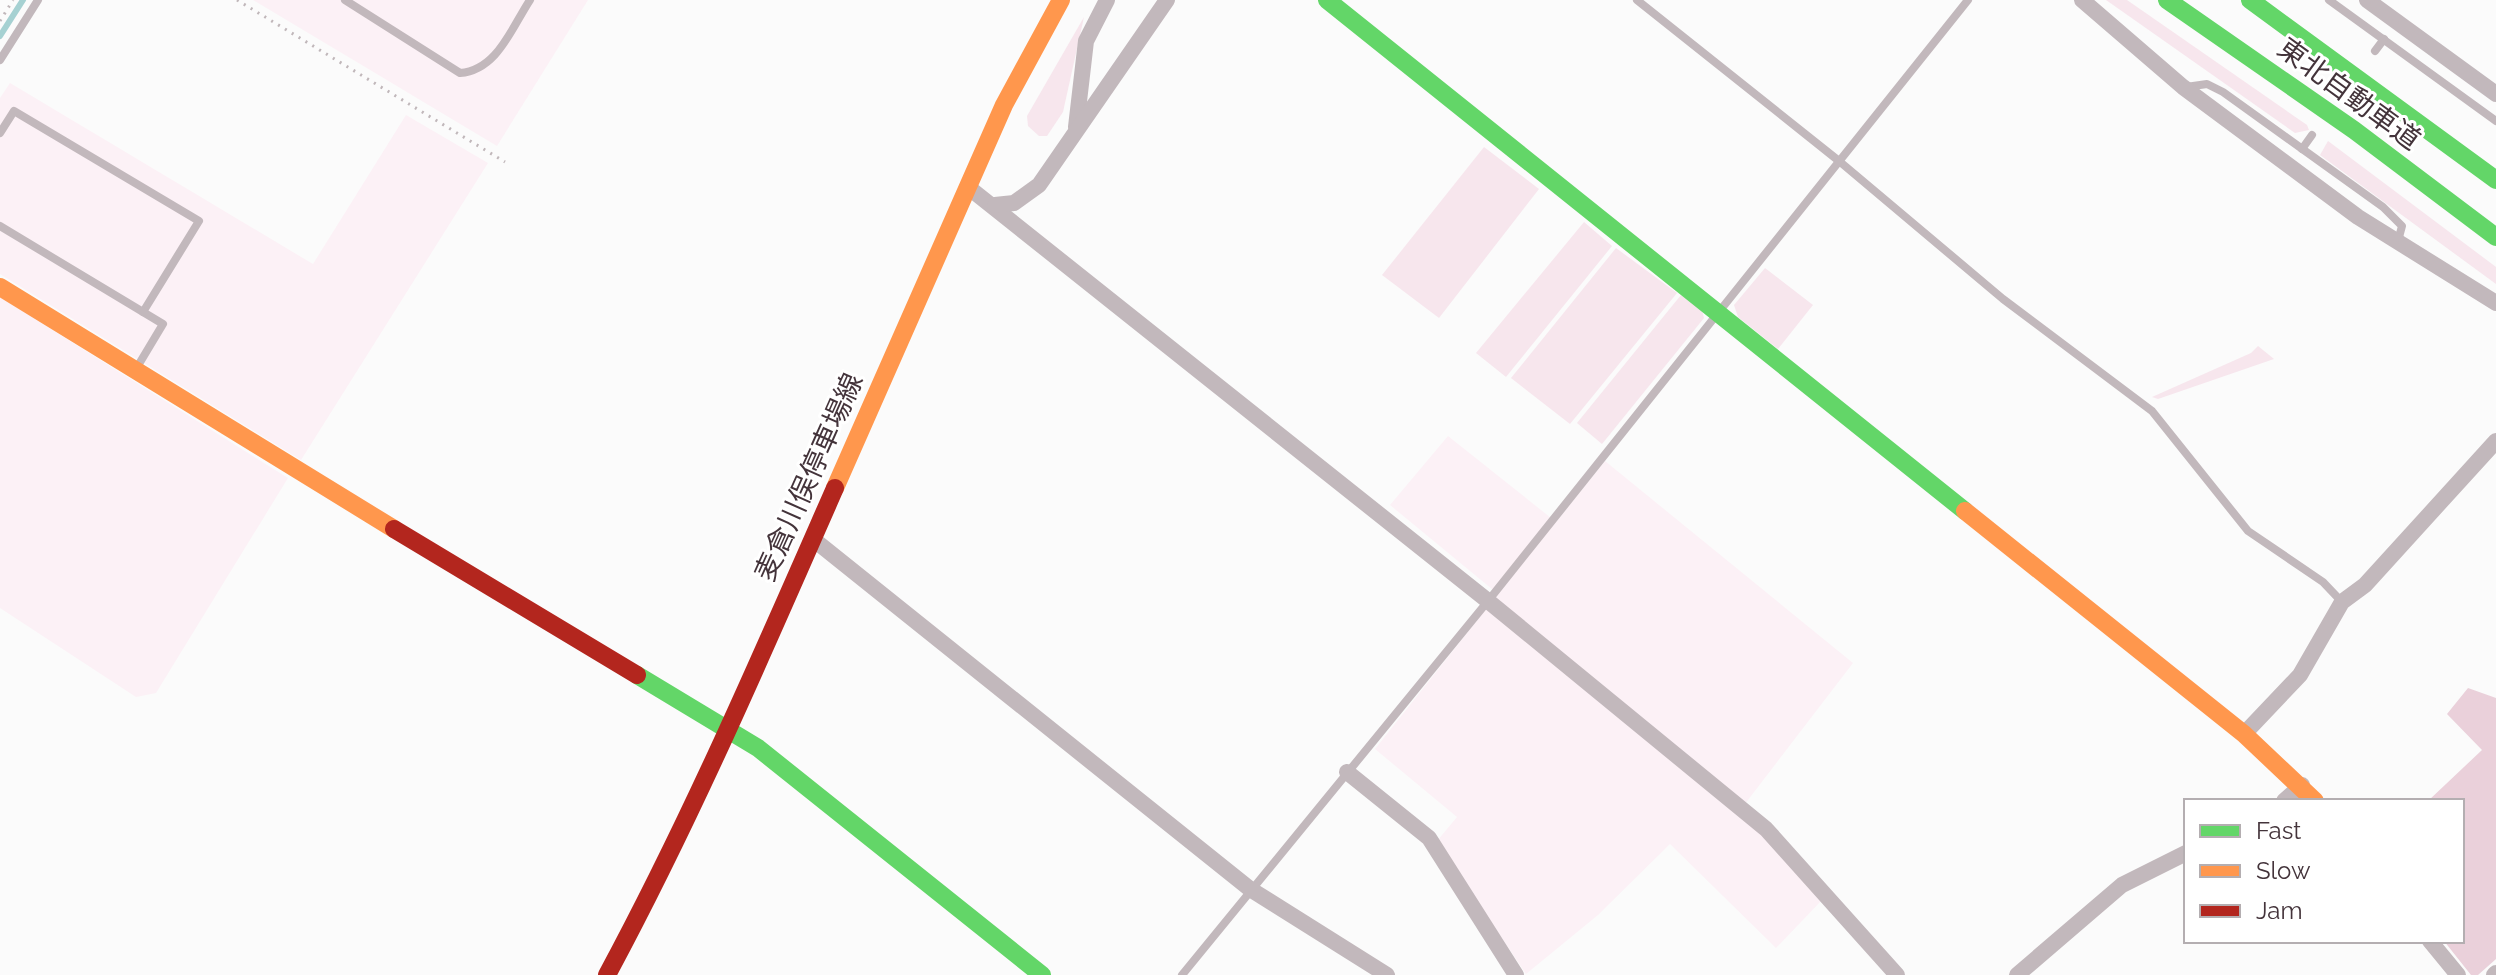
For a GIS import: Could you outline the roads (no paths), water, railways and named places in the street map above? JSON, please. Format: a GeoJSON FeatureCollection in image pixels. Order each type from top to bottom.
{"type":"FeatureCollection","features":[{"type":"Feature","properties":{"kind":"main road","name":"麦倉川俣停車場線"},"geometry":{"type":"LineString","coordinates":[[607,975],[650,895],[729,730],[1024,63],[1061,0]]}},
{"type":"Feature","properties":{"kind":"main road"},"geometry":{"type":"LineString","coordinates":[[1327,0],[2244,734],[2302,785],[2313,799]]}},
{"type":"Feature","properties":{"kind":"main road","name":"東北自動車道"},"geometry":{"type":"LineString","coordinates":[[2167,0],[2354,130],[2496,237]]}},
{"type":"Feature","properties":{"kind":"main road","name":"東北自動車道"},"geometry":{"type":"LineString","coordinates":[[2250,0],[2496,180]]}},
{"type":"Feature","properties":{"kind":"main road"},"geometry":{"type":"LineString","coordinates":[[0,287],[758,748],[1042,975]]}},
{"type":"Feature","properties":{"kind":"street"},"geometry":{"type":"LineString","coordinates":[[1075,133],[1086,41],[1107,0]]}},
{"type":"Feature","properties":{"kind":"street"},"geometry":{"type":"LineString","coordinates":[[995,205],[1014,203],[1028,196],[1167,0]]}},
{"type":"Feature","properties":{"kind":"street"},"geometry":{"type":"LineString","coordinates":[[2082,0],[2183,87],[2358,217],[2496,303]]}},
{"type":"Feature","properties":{"kind":"street"},"geometry":{"type":"LineString","coordinates":[[2367,0],[2496,94]]}},
{"type":"Feature","properties":{"kind":"street"},"geometry":{"type":"LineString","coordinates":[[968,187],[995,205],[1488,601],[1766,829],[1897,975]]}},
{"type":"Feature","properties":{"kind":"street"},"geometry":{"type":"LineString","coordinates":[[2244,734],[2300,675],[2342,602],[2365,585],[2496,441]]}},
{"type":"Feature","properties":{"kind":"street"},"geometry":{"type":"LineString","coordinates":[[813,539],[1250,889],[1387,975]]}},
{"type":"Feature","properties":{"kind":"street"},"geometry":{"type":"LineString","coordinates":[[1347,772],[1429,838],[1516,975]]}},
{"type":"Feature","properties":{"kind":"street"},"geometry":{"type":"LineString","coordinates":[[2286,799],[2302,785]]}},
{"type":"Feature","properties":{"kind":"street"},"geometry":{"type":"LineString","coordinates":[[2017,975],[2122,885],[2184,854]]}},
{"type":"Feature","properties":{"kind":"street"},"geometry":{"type":"LineString","coordinates":[[2432,943],[2458,975]]}},
{"type":"Feature","properties":{"kind":"lane"},"geometry":{"type":"LineString","coordinates":[[0,60],[38,0]]}},
{"type":"Feature","properties":{"kind":"lane"},"geometry":{"type":"LineString","coordinates":[[345,0],[460,73],[477,71],[490,62],[530,0]]}},
{"type":"Feature","properties":{"kind":"lane"},"geometry":{"type":"LineString","coordinates":[[1637,0],[1839,161],[2003,299],[2152,411],[2248,531],[2323,582],[2342,602]]}},
{"type":"Feature","properties":{"kind":"lane"},"geometry":{"type":"LineString","coordinates":[[1182,975],[1488,601],[1968,0]]}},
{"type":"Feature","properties":{"kind":"lane"},"geometry":{"type":"LineString","coordinates":[[2329,0],[2496,121]]}},
{"type":"Feature","properties":{"kind":"lane"},"geometry":{"type":"LineString","coordinates":[[2375,51],[2384,39]]}},
{"type":"Feature","properties":{"kind":"lane"},"geometry":{"type":"LineString","coordinates":[[2183,87],[2207,84],[2223,92],[2302,149],[2399,221],[2402,226],[2397,242]]}},
{"type":"Feature","properties":{"kind":"lane"},"geometry":{"type":"LineString","coordinates":[[0,133],[14,111],[199,221],[143,312]]}},
{"type":"Feature","properties":{"kind":"lane"},"geometry":{"type":"LineString","coordinates":[[2302,149],[2312,135]]}},
{"type":"Feature","properties":{"kind":"lane"},"geometry":{"type":"LineString","coordinates":[[0,226],[163,324],[136,370]]}},
{"type":"Feature","properties":{"kind":"waterway"},"geometry":{"type":"LineString","coordinates":[[0,36],[23,0]]}}]}
